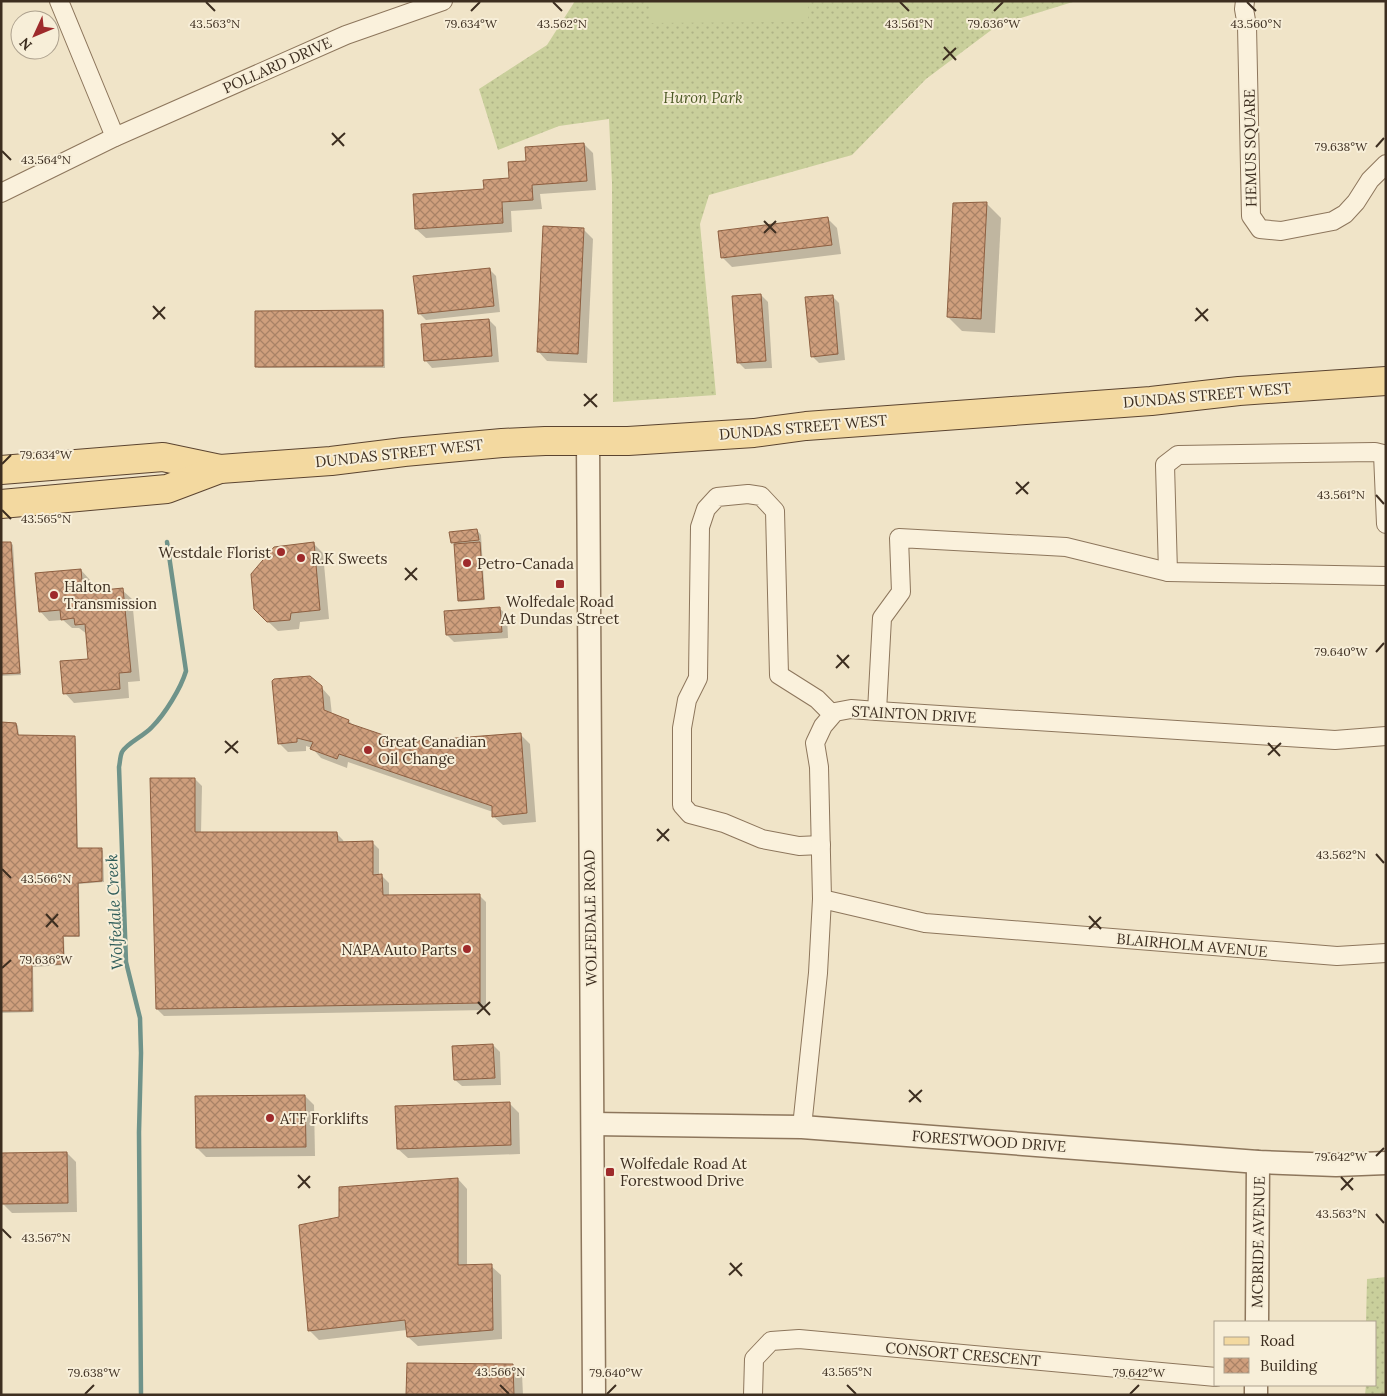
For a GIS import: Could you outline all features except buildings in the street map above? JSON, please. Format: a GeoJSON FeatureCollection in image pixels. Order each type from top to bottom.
{"type":"FeatureCollection","features":[{"type":"Feature","properties":{"kind":"main road","name":"DUNDAS STREET WEST"},"geometry":{"type":"LineString","coordinates":[[1,470],[164,457],[220,469],[331,461],[545,440],[628,442],[754,433],[806,426],[1142,402],[1239,391],[1386,381]]}},
{"type":"Feature","properties":{"kind":"main road","name":"DUNDAS STREET WEST"},"geometry":{"type":"LineString","coordinates":[[1,504],[167,489],[220,469]]}},
{"type":"Feature","properties":{"kind":"street"},"geometry":{"type":"LineString","coordinates":[[59,1],[115,137]]}},
{"type":"Feature","properties":{"kind":"street","name":"POLLARD DRIVE"},"geometry":{"type":"LineString","coordinates":[[1,194],[115,137],[346,35],[443,1]]}},
{"type":"Feature","properties":{"kind":"street","name":"HEMUS SQUARE"},"geometry":{"type":"LineString","coordinates":[[1245,1],[1251,216],[1260,229],[1280,231],[1333,221],[1345,214],[1356,202],[1370,180],[1386,164]]}},
{"type":"Feature","properties":{"kind":"street","name":"WOLFEDALE ROAD"},"geometry":{"type":"LineString","coordinates":[[588,441],[594,1395]]}},
{"type":"Feature","properties":{"kind":"street"},"geometry":{"type":"LineString","coordinates":[[1168,572],[1166,465],[1178,455],[1375,452],[1383,454],[1386,524]]}},
{"type":"Feature","properties":{"kind":"street"},"geometry":{"type":"LineString","coordinates":[[821,845],[799,846],[762,839],[724,823],[690,814],[682,805],[682,728],[687,700],[698,678],[700,527],[706,509],[717,497],[748,494],[761,496],[775,511],[779,675],[818,699],[832,714]]}},
{"type":"Feature","properties":{"kind":"street"},"geometry":{"type":"LineString","coordinates":[[877,710],[882,618],[901,592],[899,538],[1066,547],[1168,572],[1386,576]]}},
{"type":"Feature","properties":{"kind":"street","name":"STAINTON DRIVE"},"geometry":{"type":"LineString","coordinates":[[802,1127],[818,973],[822,899],[819,767],[815,743],[823,726],[832,714],[851,709],[877,710],[1335,740],[1386,736]]}},
{"type":"Feature","properties":{"kind":"street","name":"BLAIRHOLM AVENUE"},"geometry":{"type":"LineString","coordinates":[[822,899],[925,923],[1337,956],[1386,953]]}},
{"type":"Feature","properties":{"kind":"street","name":"FORESTWOOD DRIVE"},"geometry":{"type":"LineString","coordinates":[[593,1124],[802,1127],[1258,1162],[1336,1165],[1386,1163]]}},
{"type":"Feature","properties":{"kind":"street","name":"MCBRIDE AVENUE"},"geometry":{"type":"LineString","coordinates":[[1257,1321],[1258,1162]]}},
{"type":"Feature","properties":{"kind":"street","name":"CONSORT CRESCENT"},"geometry":{"type":"LineString","coordinates":[[753,1395],[754,1360],[771,1341],[799,1339],[1214,1377]]}},
{"type":"Feature","properties":{"kind":"green space","name":"Huron Park"},"geometry":{"type":"Polygon","coordinates":[[[575,1],[1076,1],[998,25],[926,79],[852,155],[709,195],[700,224],[716,395],[613,402],[612,183],[609,119],[559,126],[498,150],[479,89],[547,45],[575,1]]]}},
{"type":"Feature","properties":{"kind":"green space"},"geometry":{"type":"Polygon","coordinates":[[[651,1],[808,1],[808,22],[651,23],[651,1]]]}},
{"type":"Feature","properties":{"kind":"green space"},"geometry":{"type":"Polygon","coordinates":[[[1386,1277],[1386,1395],[1365,1395],[1366,1386],[1377,1386],[1377,1321],[1366,1321],[1367,1279],[1386,1277]]]}},
{"type":"Feature","properties":{"kind":"waterway","name":"Wolfedale Creek"},"geometry":{"type":"LineString","coordinates":[[141,1395],[140,1018],[126,962],[119,767],[124,749],[157,722],[176,693],[186,671],[167,542]]}},
{"type":"Feature","properties":{"kind":"place","name":"Westdale Florist"},"geometry":{"type":"Point","coordinates":[281,552]}},
{"type":"Feature","properties":{"kind":"place","name":"R.K Sweets"},"geometry":{"type":"Point","coordinates":[301,558]}},
{"type":"Feature","properties":{"kind":"place","name":"Petro-Canada"},"geometry":{"type":"Point","coordinates":[467,563]}},
{"type":"Feature","properties":{"kind":"place","name":"Wolfedale Road At Dundas Street"},"geometry":{"type":"Point","coordinates":[560,584]}},
{"type":"Feature","properties":{"kind":"place","name":"Halton Transmission"},"geometry":{"type":"Point","coordinates":[54,595]}},
{"type":"Feature","properties":{"kind":"place","name":"Great Canadian Oil Change"},"geometry":{"type":"Point","coordinates":[368,750]}},
{"type":"Feature","properties":{"kind":"place","name":"NAPA Auto Parts"},"geometry":{"type":"Point","coordinates":[467,949]}},
{"type":"Feature","properties":{"kind":"place","name":"ATF Forklifts"},"geometry":{"type":"Point","coordinates":[270,1118]}},
{"type":"Feature","properties":{"kind":"place","name":"Wolfedale Road At Forestwood Drive"},"geometry":{"type":"Point","coordinates":[610,1172]}}]}
